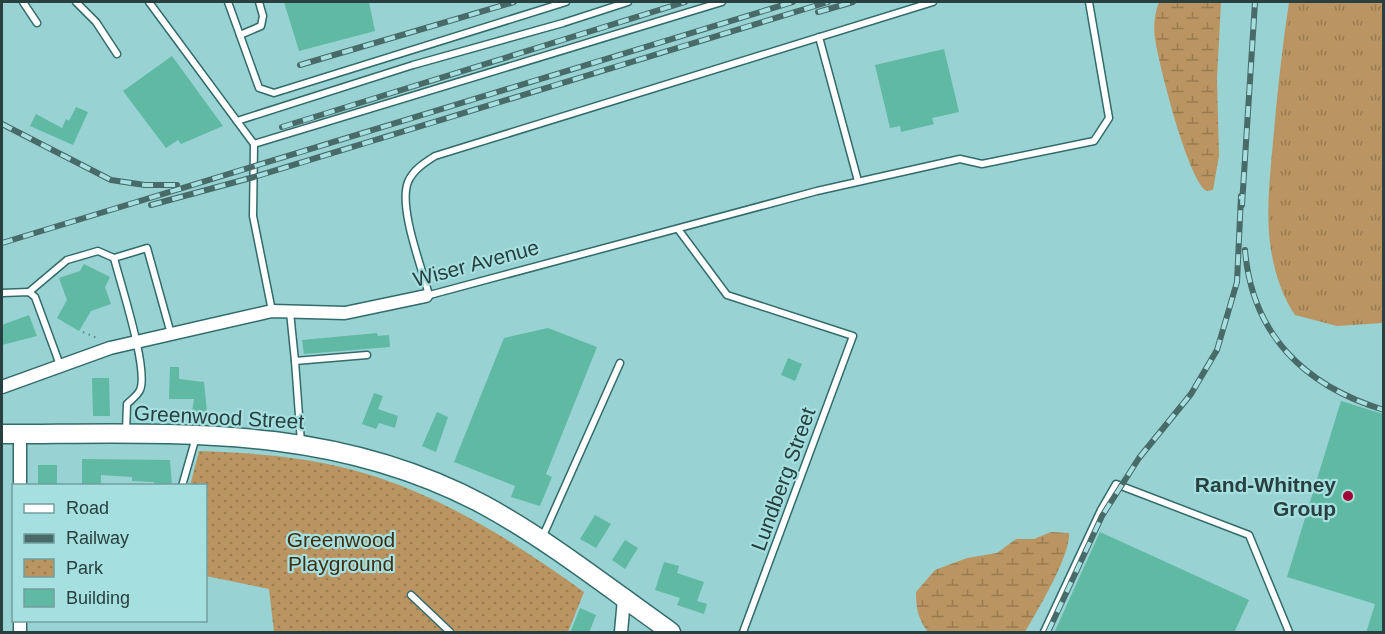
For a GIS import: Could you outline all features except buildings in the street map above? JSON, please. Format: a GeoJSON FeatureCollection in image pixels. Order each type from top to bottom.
{"type":"FeatureCollection","features":[{"type":"Feature","properties":{"kind":"main road","name":"Greenwood Street"},"geometry":{"type":"LineString","coordinates":[[2,434],[196,436],[301,443],[378,460],[421,476],[484,505],[671,633]]}},
{"type":"Feature","properties":{"kind":"street","name":"Wiser Avenue"},"geometry":{"type":"LineString","coordinates":[[2,387],[60,365],[136,342],[272,311],[345,314],[428,296]]}},
{"type":"Feature","properties":{"kind":"street"},"geometry":{"type":"LineString","coordinates":[[20,434],[20,484]]}},
{"type":"Feature","properties":{"kind":"street"},"geometry":{"type":"LineString","coordinates":[[621,633],[624,599]]}},
{"type":"Feature","properties":{"kind":"lane"},"geometry":{"type":"LineString","coordinates":[[23,2],[37,23]]}},
{"type":"Feature","properties":{"kind":"lane"},"geometry":{"type":"LineString","coordinates":[[76,2],[96,22],[117,54]]}},
{"type":"Feature","properties":{"kind":"lane"},"geometry":{"type":"LineString","coordinates":[[150,2],[254,144],[253,216],[272,311]]}},
{"type":"Feature","properties":{"kind":"lane"},"geometry":{"type":"LineString","coordinates":[[228,2],[259,88],[274,93],[566,2]]}},
{"type":"Feature","properties":{"kind":"lane"},"geometry":{"type":"LineString","coordinates":[[240,35],[261,26],[263,15],[259,2]]}},
{"type":"Feature","properties":{"kind":"lane"},"geometry":{"type":"LineString","coordinates":[[237,121],[413,65],[563,23],[628,2]]}},
{"type":"Feature","properties":{"kind":"lane"},"geometry":{"type":"LineString","coordinates":[[254,144],[722,2]]}},
{"type":"Feature","properties":{"kind":"lane"},"geometry":{"type":"LineString","coordinates":[[428,296],[405,202],[408,182],[420,166],[435,156],[933,2]]}},
{"type":"Feature","properties":{"kind":"lane","name":"Wiser Avenue"},"geometry":{"type":"LineString","coordinates":[[428,296],[858,182],[960,159],[971,163],[993,162],[1094,141],[1109,118],[1089,2]]}},
{"type":"Feature","properties":{"kind":"lane"},"geometry":{"type":"LineString","coordinates":[[819,37],[858,182]]}},
{"type":"Feature","properties":{"kind":"lane","name":"Lundberg Street"},"geometry":{"type":"LineString","coordinates":[[678,229],[728,294],[853,336],[743,633]]}},
{"type":"Feature","properties":{"kind":"lane"},"geometry":{"type":"LineString","coordinates":[[2,293],[29,292],[67,260],[98,251],[114,258],[147,248],[171,334]]}},
{"type":"Feature","properties":{"kind":"lane"},"geometry":{"type":"LineString","coordinates":[[114,258],[136,342],[141,379],[140,391],[127,404],[126,435]]}},
{"type":"Feature","properties":{"kind":"lane"},"geometry":{"type":"LineString","coordinates":[[29,292],[35,297],[60,365]]}},
{"type":"Feature","properties":{"kind":"lane"},"geometry":{"type":"LineString","coordinates":[[290,311],[301,443]]}},
{"type":"Feature","properties":{"kind":"lane"},"geometry":{"type":"LineString","coordinates":[[295,361],[367,355]]}},
{"type":"Feature","properties":{"kind":"lane"},"geometry":{"type":"LineString","coordinates":[[540,542],[620,363]]}},
{"type":"Feature","properties":{"kind":"lane"},"geometry":{"type":"LineString","coordinates":[[183,484],[196,436]]}},
{"type":"Feature","properties":{"kind":"lane"},"geometry":{"type":"LineString","coordinates":[[1044,633],[1101,510],[1116,484],[1249,535],[1289,633]]}},
{"type":"Feature","properties":{"kind":"lane"},"geometry":{"type":"LineString","coordinates":[[411,595],[450,633]]}},
{"type":"Feature","properties":{"kind":"path"},"geometry":{"type":"LineString","coordinates":[[83,332],[103,341]]}},
{"type":"Feature","properties":{"kind":"green space"},"geometry":{"type":"Polygon","coordinates":[[[1159,2],[1221,2],[1217,79],[1219,156],[1213,190],[1207,191],[1200,183],[1183,146],[1175,121],[1155,38],[1156,10],[1159,2]]]}},
{"type":"Feature","properties":{"kind":"green space"},"geometry":{"type":"Polygon","coordinates":[[[1289,2],[1383,2],[1383,323],[1337,326],[1295,315],[1282,290],[1276,271],[1269,231],[1269,192],[1278,89],[1289,2]]]}},
{"type":"Feature","properties":{"kind":"green space","name":"Greenwood Playground"},"geometry":{"type":"Polygon","coordinates":[[[199,451],[284,457],[346,468],[396,484],[453,509],[507,540],[584,592],[568,632],[274,632],[269,589],[207,576],[207,484],[191,484],[199,451]]]}},
{"type":"Feature","properties":{"kind":"green space"},"geometry":{"type":"Polygon","coordinates":[[[1051,532],[1069,533],[1065,555],[1025,632],[928,632],[918,613],[916,592],[935,570],[967,558],[997,553],[1016,539],[1034,539],[1051,532]]]}},
{"type":"Feature","properties":{"kind":"railway"},"geometry":{"type":"LineString","coordinates":[[300,65],[514,2]]}},
{"type":"Feature","properties":{"kind":"railway"},"geometry":{"type":"LineString","coordinates":[[282,127],[685,2]]}},
{"type":"Feature","properties":{"kind":"railway"},"geometry":{"type":"LineString","coordinates":[[2,243],[793,2]]}},
{"type":"Feature","properties":{"kind":"railway"},"geometry":{"type":"LineString","coordinates":[[151,205],[254,177],[828,2]]}},
{"type":"Feature","properties":{"kind":"railway"},"geometry":{"type":"LineString","coordinates":[[818,12],[853,2]]}},
{"type":"Feature","properties":{"kind":"railway"},"geometry":{"type":"LineString","coordinates":[[1242,205],[1255,2]]}},
{"type":"Feature","properties":{"kind":"railway"},"geometry":{"type":"LineString","coordinates":[[2,124],[111,180],[145,185],[177,185]]}},
{"type":"Feature","properties":{"kind":"railway"},"geometry":{"type":"LineString","coordinates":[[1048,632],[1102,516],[1139,458],[1191,394],[1217,350],[1237,282],[1241,196]]}},
{"type":"Feature","properties":{"kind":"railway"},"geometry":{"type":"LineString","coordinates":[[1245,250],[1250,280],[1259,307],[1271,332],[1288,353],[1307,371],[1330,387],[1384,410]]}},
{"type":"Feature","properties":{"kind":"place","name":"Rand-Whitney Group"},"geometry":{"type":"Point","coordinates":[1348,496]}}]}
